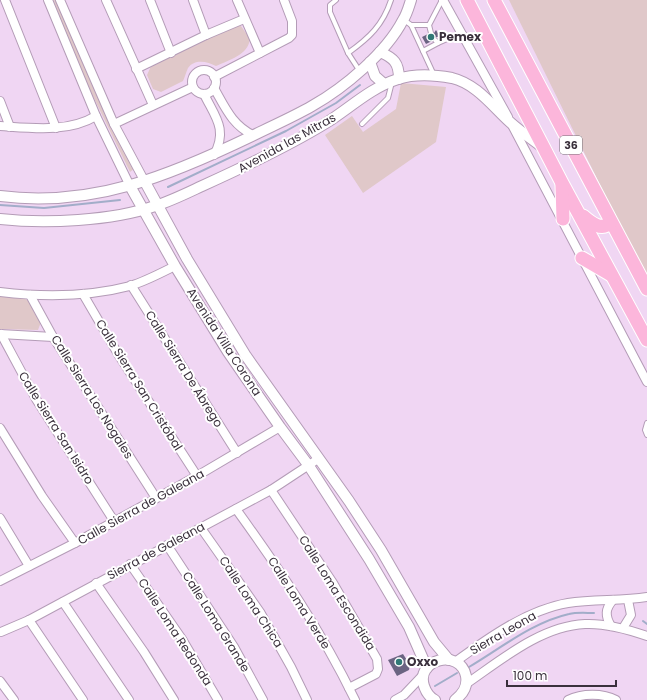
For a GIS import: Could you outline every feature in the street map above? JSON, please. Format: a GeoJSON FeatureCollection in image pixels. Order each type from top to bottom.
{"type":"FeatureCollection","features":[{"type":"Feature","properties":{"kind":"main road","name":"36"},"geometry":{"type":"LineString","coordinates":[[467,0],[547,150],[562,183],[646,338]]}},
{"type":"Feature","properties":{"kind":"main road","name":"36"},"geometry":{"type":"LineString","coordinates":[[494,0],[647,289]]}},
{"type":"Feature","properties":{"kind":"main road"},"geometry":{"type":"LineString","coordinates":[[562,183],[563,219]]}},
{"type":"Feature","properties":{"kind":"main road"},"geometry":{"type":"LineString","coordinates":[[578,212],[596,226],[604,226],[612,222]]}},
{"type":"Feature","properties":{"kind":"main road"},"geometry":{"type":"LineString","coordinates":[[582,258],[612,275]]}},
{"type":"Feature","properties":{"kind":"street"},"geometry":{"type":"LineString","coordinates":[[5,0],[56,128]]}},
{"type":"Feature","properties":{"kind":"street","name":"Avenida Villa Corona"},"geometry":{"type":"LineString","coordinates":[[48,0],[96,116],[130,186],[175,266],[228,352],[309,466],[369,559],[409,627],[425,671],[424,688],[432,699]]}},
{"type":"Feature","properties":{"kind":"street","name":"Avenida Villa Corona"},"geometry":{"type":"LineString","coordinates":[[60,0],[114,124],[157,206],[246,356],[381,550],[434,642],[452,661],[462,667],[466,675],[466,684]]}},
{"type":"Feature","properties":{"kind":"street"},"geometry":{"type":"LineString","coordinates":[[106,0],[153,105]]}},
{"type":"Feature","properties":{"kind":"street"},"geometry":{"type":"LineString","coordinates":[[150,0],[171,53]]}},
{"type":"Feature","properties":{"kind":"street"},"geometry":{"type":"LineString","coordinates":[[193,0],[206,35]]}},
{"type":"Feature","properties":{"kind":"street"},"geometry":{"type":"LineString","coordinates":[[236,0],[260,53]]}},
{"type":"Feature","properties":{"kind":"street"},"geometry":{"type":"LineString","coordinates":[[214,77],[286,41],[292,35],[292,29],[284,0]]}},
{"type":"Feature","properties":{"kind":"street","name":"Avenida las Mitras"},"geometry":{"type":"LineString","coordinates":[[0,196],[44,199],[69,197],[130,186],[145,182],[214,154],[313,106],[360,71],[380,52],[407,22],[411,0]]}},
{"type":"Feature","properties":{"kind":"street"},"geometry":{"type":"LineString","coordinates":[[443,0],[563,219],[647,382]]}},
{"type":"Feature","properties":{"kind":"street"},"geometry":{"type":"LineString","coordinates":[[136,69],[206,35],[244,19]]}},
{"type":"Feature","properties":{"kind":"street"},"geometry":{"type":"LineString","coordinates":[[370,62],[375,76],[392,82],[399,69],[395,60],[380,52]]}},
{"type":"Feature","properties":{"kind":"street"},"geometry":{"type":"LineString","coordinates":[[214,88],[204,94],[197,92],[193,87],[193,76],[198,71],[209,72],[214,77],[214,88],[231,118],[240,128],[253,135]]}},
{"type":"Feature","properties":{"kind":"street","name":"Avenida las Mitras"},"geometry":{"type":"LineString","coordinates":[[0,219],[70,220],[144,210],[157,206],[230,174],[300,138],[326,123],[363,96],[392,82],[414,76],[435,76],[452,79],[475,90],[512,124],[547,150]]}},
{"type":"Feature","properties":{"kind":"street"},"geometry":{"type":"LineString","coordinates":[[114,124],[193,87]]}},
{"type":"Feature","properties":{"kind":"street"},"geometry":{"type":"LineString","coordinates":[[204,94],[219,124],[221,139],[214,154]]}},
{"type":"Feature","properties":{"kind":"street"},"geometry":{"type":"LineString","coordinates":[[0,101],[10,127]]}},
{"type":"Feature","properties":{"kind":"street"},"geometry":{"type":"LineString","coordinates":[[0,126],[56,128],[72,126],[96,116]]}},
{"type":"Feature","properties":{"kind":"street"},"geometry":{"type":"LineString","coordinates":[[219,124],[231,118]]}},
{"type":"Feature","properties":{"kind":"street"},"geometry":{"type":"LineString","coordinates":[[0,292],[30,295],[83,294],[131,285],[151,278],[175,266]]}},
{"type":"Feature","properties":{"kind":"street","name":"Calle Sierra De Ábrego"},"geometry":{"type":"LineString","coordinates":[[131,285],[237,452]]}},
{"type":"Feature","properties":{"kind":"street","name":"Calle Sierra San Cristóbal"},"geometry":{"type":"LineString","coordinates":[[83,294],[118,354],[197,476]]}},
{"type":"Feature","properties":{"kind":"street","name":"Calle Sierra Los Nogales"},"geometry":{"type":"LineString","coordinates":[[30,295],[53,337],[156,498]]}},
{"type":"Feature","properties":{"kind":"street"},"geometry":{"type":"LineString","coordinates":[[0,334],[53,337]]}},
{"type":"Feature","properties":{"kind":"street","name":"Calle Sierra San Isidro"},"geometry":{"type":"LineString","coordinates":[[0,334],[36,399],[114,521]]}},
{"type":"Feature","properties":{"kind":"street","name":"Calle Sierra de Galeana"},"geometry":{"type":"LineString","coordinates":[[0,581],[75,544],[197,476],[280,427]]}},
{"type":"Feature","properties":{"kind":"street"},"geometry":{"type":"LineString","coordinates":[[0,428],[42,496],[75,544]]}},
{"type":"Feature","properties":{"kind":"street","name":"Sierra de Galeana"},"geometry":{"type":"LineString","coordinates":[[1,632],[29,620],[130,564],[201,528],[271,490],[318,460]]}},
{"type":"Feature","properties":{"kind":"street","name":"Calle Loma Escondida"},"geometry":{"type":"LineString","coordinates":[[271,490],[333,583],[377,658],[378,669],[376,674],[349,688]]}},
{"type":"Feature","properties":{"kind":"street","name":"Calle Loma Verde"},"geometry":{"type":"LineString","coordinates":[[236,509],[277,566],[309,615],[355,700]]}},
{"type":"Feature","properties":{"kind":"street"},"geometry":{"type":"LineString","coordinates":[[0,518],[29,566]]}},
{"type":"Feature","properties":{"kind":"street","name":"Calle Loma Chica"},"geometry":{"type":"LineString","coordinates":[[201,528],[260,612],[288,661],[307,700]]}},
{"type":"Feature","properties":{"kind":"street","name":"Calle Loma Grande"},"geometry":{"type":"LineString","coordinates":[[167,545],[234,647],[264,700]]}},
{"type":"Feature","properties":{"kind":"street","name":"Calle Loma Redonda"},"geometry":{"type":"LineString","coordinates":[[130,564],[182,639],[218,700]]}},
{"type":"Feature","properties":{"kind":"street"},"geometry":{"type":"LineString","coordinates":[[96,583],[148,658],[174,700]]}},
{"type":"Feature","properties":{"kind":"street","name":"Sierra Leona"},"geometry":{"type":"LineString","coordinates":[[452,661],[536,613],[567,603],[628,600],[647,597]]}},
{"type":"Feature","properties":{"kind":"street"},"geometry":{"type":"LineString","coordinates":[[611,626],[607,619],[606,612],[608,605],[613,600]]}},
{"type":"Feature","properties":{"kind":"street"},"geometry":{"type":"LineString","coordinates":[[623,628],[631,615],[628,600]]}},
{"type":"Feature","properties":{"kind":"street"},"geometry":{"type":"LineString","coordinates":[[63,602],[129,700]]}},
{"type":"Feature","properties":{"kind":"street"},"geometry":{"type":"LineString","coordinates":[[29,620],[83,700]]}},
{"type":"Feature","properties":{"kind":"street","name":"Sierra Leona"},"geometry":{"type":"LineString","coordinates":[[466,684],[538,638],[569,626],[585,624],[611,626],[623,628],[647,636]]}},
{"type":"Feature","properties":{"kind":"street"},"geometry":{"type":"LineString","coordinates":[[395,700],[405,697],[433,662],[440,659],[452,661]]}},
{"type":"Feature","properties":{"kind":"street"},"geometry":{"type":"LineString","coordinates":[[0,681],[14,700]]}},
{"type":"Feature","properties":{"kind":"street"},"geometry":{"type":"LineString","coordinates":[[460,698],[466,684]]}},
{"type":"Feature","properties":{"kind":"street"},"geometry":{"type":"LineString","coordinates":[[568,700],[582,696],[616,700]]}},
{"type":"Feature","properties":{"kind":"lane"},"geometry":{"type":"LineString","coordinates":[[336,0],[330,5],[330,12],[348,53],[360,71]]}},
{"type":"Feature","properties":{"kind":"lane"},"geometry":{"type":"LineString","coordinates":[[348,53],[364,42],[386,17],[391,0]]}},
{"type":"Feature","properties":{"kind":"lane"},"geometry":{"type":"LineString","coordinates":[[431,33],[429,26],[443,0]]}},
{"type":"Feature","properties":{"kind":"lane"},"geometry":{"type":"LineString","coordinates":[[407,22],[429,26]]}},
{"type":"Feature","properties":{"kind":"lane"},"geometry":{"type":"LineString","coordinates":[[407,22],[435,76]]}},
{"type":"Feature","properties":{"kind":"lane"},"geometry":{"type":"LineString","coordinates":[[423,51],[437,41],[461,33]]}},
{"type":"Feature","properties":{"kind":"lane"},"geometry":{"type":"LineString","coordinates":[[362,124],[388,98],[392,82]]}},
{"type":"Feature","properties":{"kind":"lane"},"geometry":{"type":"LineString","coordinates":[[647,423],[645,430],[647,435]]}},
{"type":"Feature","properties":{"kind":"shaded area"},"geometry":{"type":"Polygon","coordinates":[[[53,0],[59,0],[134,169],[130,172],[88,86],[53,0]]]}},
{"type":"Feature","properties":{"kind":"shaded area"},"geometry":{"type":"Polygon","coordinates":[[[509,0],[647,0],[647,280],[509,0]]]}},
{"type":"Feature","properties":{"kind":"shaded area"},"geometry":{"type":"Polygon","coordinates":[[[233,24],[241,26],[250,39],[246,49],[242,53],[216,66],[205,62],[194,63],[188,68],[183,81],[161,92],[153,89],[147,75],[152,64],[233,24]]]}},
{"type":"Feature","properties":{"kind":"shaded area"},"geometry":{"type":"Polygon","coordinates":[[[401,83],[446,87],[436,142],[363,193],[325,135],[352,116],[363,132],[396,109],[401,83]]]}},
{"type":"Feature","properties":{"kind":"shaded area"},"geometry":{"type":"Polygon","coordinates":[[[0,295],[22,298],[29,302],[41,322],[38,330],[0,329],[0,295]]]}},
{"type":"Feature","properties":{"kind":"building","name":"Pemex"},"geometry":{"type":"Polygon","coordinates":[[[436,30],[440,37],[434,37],[432,41],[426,44],[422,37],[428,34],[432,36],[436,30]]]}},
{"type":"Feature","properties":{"kind":"building","name":"Oxxo"},"geometry":{"type":"Polygon","coordinates":[[[403,654],[410,665],[409,670],[397,676],[388,660],[403,654]]]}},
{"type":"Feature","properties":{"kind":"waterway"},"geometry":{"type":"LineString","coordinates":[[168,187],[286,131],[336,103],[360,85]]}},
{"type":"Feature","properties":{"kind":"waterway"},"geometry":{"type":"LineString","coordinates":[[0,205],[44,208],[120,200]]}},
{"type":"Feature","properties":{"kind":"waterway"},"geometry":{"type":"LineString","coordinates":[[469,667],[518,636],[543,623],[572,613],[594,613]]}},
{"type":"Feature","properties":{"kind":"waterway"},"geometry":{"type":"LineString","coordinates":[[643,621],[647,624]]}},
{"type":"Feature","properties":{"kind":"waterway"},"geometry":{"type":"LineString","coordinates":[[435,686],[457,673]]}},
{"type":"Feature","properties":{"kind":"place","name":"Pemex"},"geometry":{"type":"Point","coordinates":[431,37]}},
{"type":"Feature","properties":{"kind":"place","name":"Oxxo"},"geometry":{"type":"Point","coordinates":[399,662]}}]}
